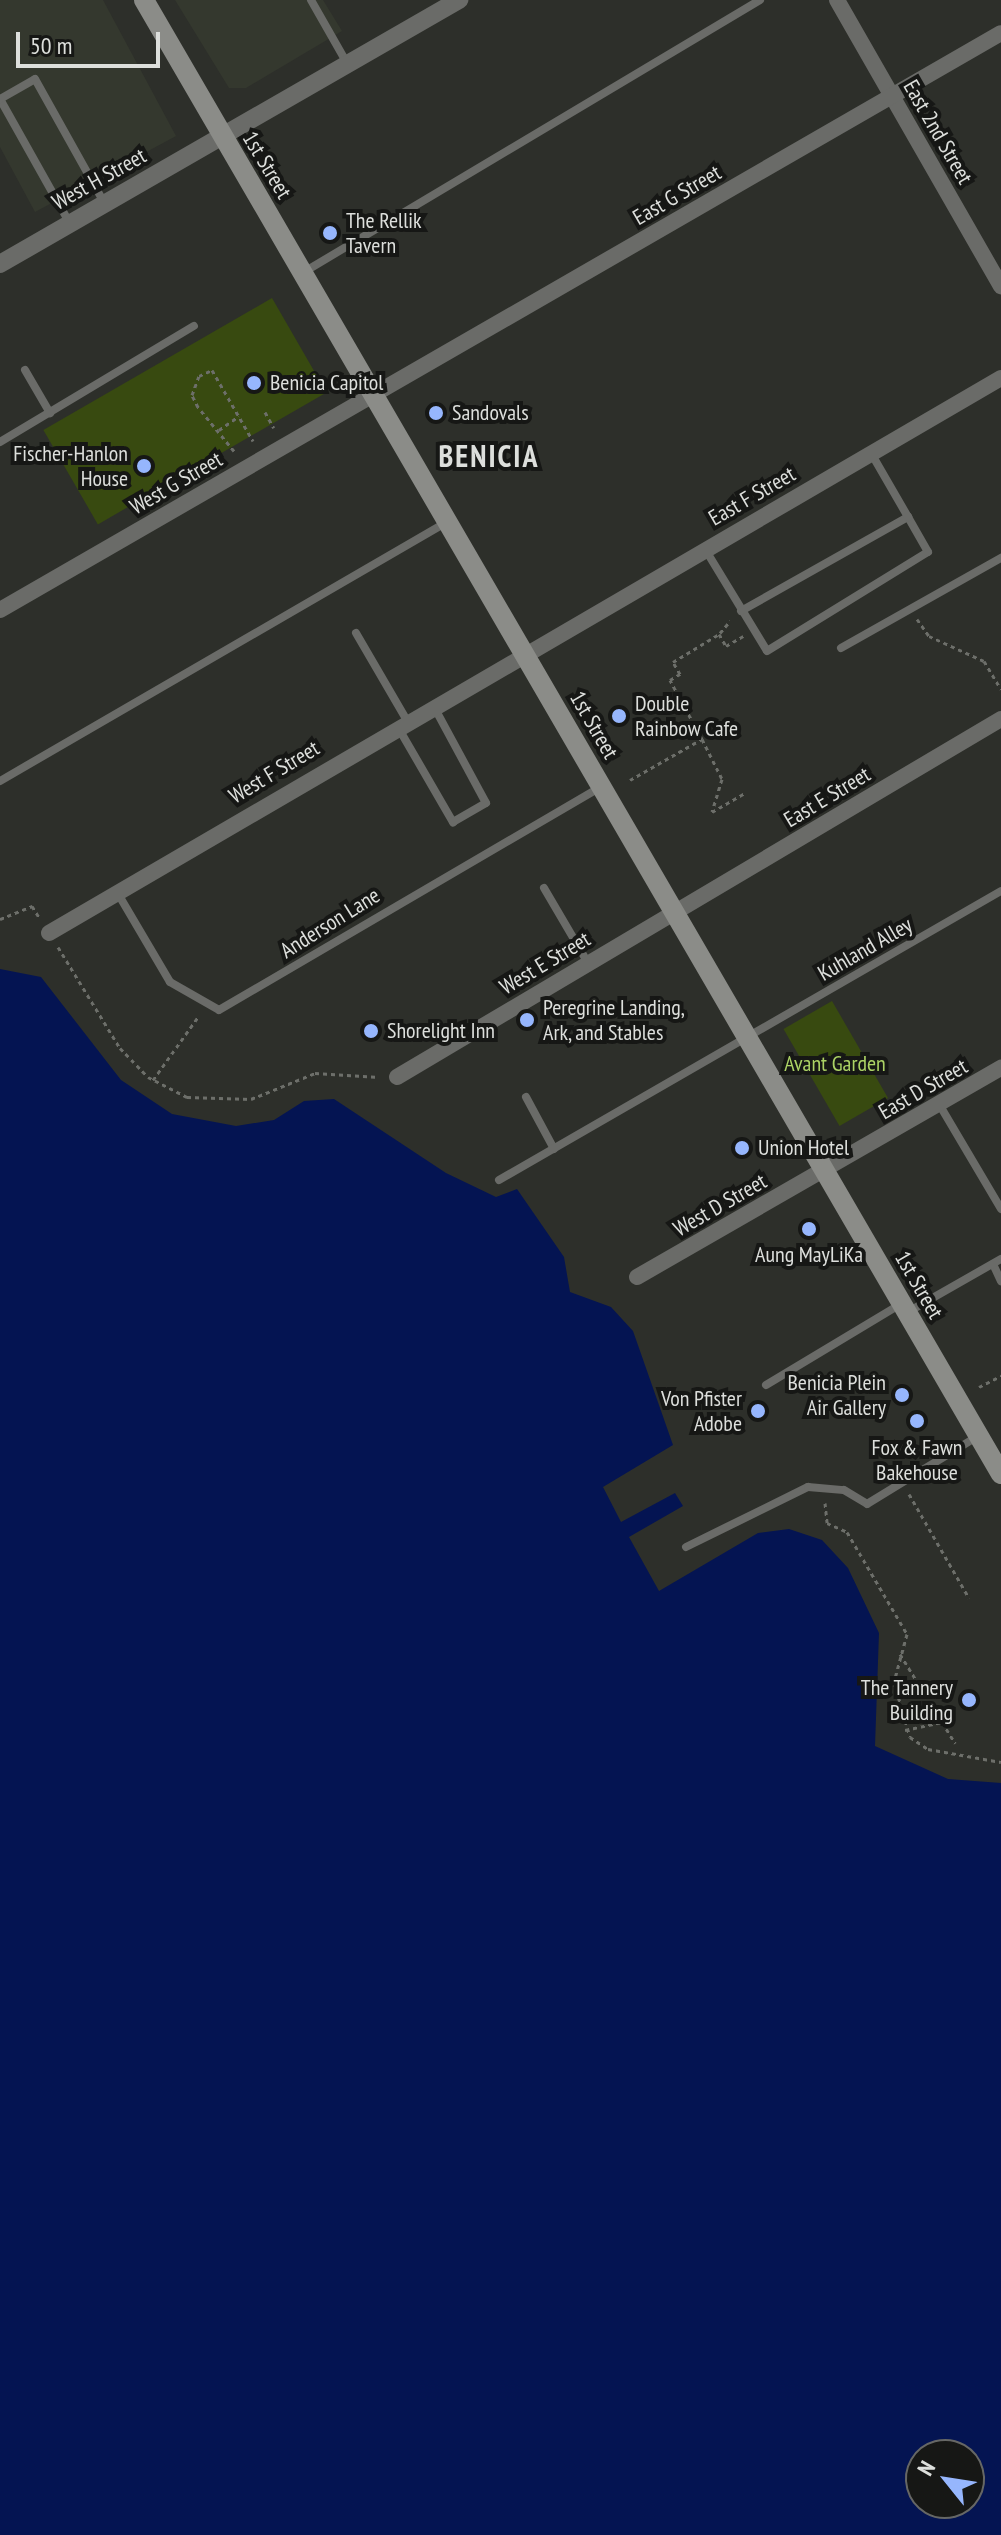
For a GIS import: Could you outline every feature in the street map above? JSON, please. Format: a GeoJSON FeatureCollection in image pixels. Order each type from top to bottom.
{"type":"FeatureCollection","features":[{"type":"Feature","properties":{"kind":"main road","name":"1st Street"},"geometry":{"type":"LineString","coordinates":[[150,2],[223,137],[1001,1474]]}},
{"type":"Feature","properties":{"kind":"street","name":"West H Street"},"geometry":{"type":"LineString","coordinates":[[0,264],[459,0]]}},
{"type":"Feature","properties":{"kind":"street","name":"East 2nd Street"},"geometry":{"type":"LineString","coordinates":[[837,0],[1001,286]]}},
{"type":"Feature","properties":{"kind":"street","name":"East G Street"},"geometry":{"type":"LineString","coordinates":[[374,395],[1001,33]]}},
{"type":"Feature","properties":{"kind":"street","name":"East F Street"},"geometry":{"type":"LineString","coordinates":[[524,652],[1001,378]]}},
{"type":"Feature","properties":{"kind":"street","name":"West G Street"},"geometry":{"type":"LineString","coordinates":[[0,610],[374,395]]}},
{"type":"Feature","properties":{"kind":"street","name":"West F Street"},"geometry":{"type":"LineString","coordinates":[[49,933],[432,703],[524,652]]}},
{"type":"Feature","properties":{"kind":"street","name":"East E Street"},"geometry":{"type":"LineString","coordinates":[[674,912],[1001,719]]}},
{"type":"Feature","properties":{"kind":"street","name":"West E Street"},"geometry":{"type":"LineString","coordinates":[[397,1077],[674,912]]}},
{"type":"Feature","properties":{"kind":"street","name":"East D Street"},"geometry":{"type":"LineString","coordinates":[[825,1171],[1001,1068]]}},
{"type":"Feature","properties":{"kind":"street","name":"West D Street"},"geometry":{"type":"LineString","coordinates":[[637,1277],[825,1171]]}},
{"type":"Feature","properties":{"kind":"lane"},"geometry":{"type":"LineString","coordinates":[[311,0],[348,64]]}},
{"type":"Feature","properties":{"kind":"lane"},"geometry":{"type":"LineString","coordinates":[[303,273],[760,0]]}},
{"type":"Feature","properties":{"kind":"lane"},"geometry":{"type":"LineString","coordinates":[[70,223],[0,99],[35,79],[105,204]]}},
{"type":"Feature","properties":{"kind":"lane"},"geometry":{"type":"LineString","coordinates":[[0,442],[194,326]]}},
{"type":"Feature","properties":{"kind":"lane"},"geometry":{"type":"LineString","coordinates":[[25,370],[50,413]]}},
{"type":"Feature","properties":{"kind":"lane"},"geometry":{"type":"LineString","coordinates":[[705,549],[767,651],[928,552],[871,452]]}},
{"type":"Feature","properties":{"kind":"lane"},"geometry":{"type":"LineString","coordinates":[[741,611],[908,517]]}},
{"type":"Feature","properties":{"kind":"lane"},"geometry":{"type":"LineString","coordinates":[[0,781],[448,521]]}},
{"type":"Feature","properties":{"kind":"lane"},"geometry":{"type":"LineString","coordinates":[[841,648],[1001,558]]}},
{"type":"Feature","properties":{"kind":"lane"},"geometry":{"type":"LineString","coordinates":[[356,633],[453,822],[486,803],[432,703]]}},
{"type":"Feature","properties":{"kind":"lane","name":"Anderson Lane"},"geometry":{"type":"LineString","coordinates":[[117,891],[170,982],[219,1010],[602,786]]}},
{"type":"Feature","properties":{"kind":"lane"},"geometry":{"type":"LineString","coordinates":[[544,888],[588,963]]}},
{"type":"Feature","properties":{"kind":"lane","name":"Kuhland Alley"},"geometry":{"type":"LineString","coordinates":[[499,1180],[1001,891]]}},
{"type":"Feature","properties":{"kind":"lane"},"geometry":{"type":"LineString","coordinates":[[526,1097],[554,1149]]}},
{"type":"Feature","properties":{"kind":"lane"},"geometry":{"type":"LineString","coordinates":[[939,1104],[1001,1209]]}},
{"type":"Feature","properties":{"kind":"lane"},"geometry":{"type":"LineString","coordinates":[[766,1385],[904,1308],[997,1262],[1001,1281]]}},
{"type":"Feature","properties":{"kind":"lane"},"geometry":{"type":"LineString","coordinates":[[686,1547],[778,1497],[826,1485],[867,1504],[979,1436]]}},
{"type":"Feature","properties":{"kind":"path"},"geometry":{"type":"LineString","coordinates":[[234,451],[192,395],[199,376],[212,370],[253,441]]}},
{"type":"Feature","properties":{"kind":"path"},"geometry":{"type":"LineString","coordinates":[[265,412],[274,428]]}},
{"type":"Feature","properties":{"kind":"path"},"geometry":{"type":"LineString","coordinates":[[219,430],[239,416]]}},
{"type":"Feature","properties":{"kind":"path"},"geometry":{"type":"LineString","coordinates":[[911,609],[929,636],[984,661],[1001,689]]}},
{"type":"Feature","properties":{"kind":"path"},"geometry":{"type":"LineString","coordinates":[[725,612],[733,626],[673,662],[680,674],[670,680],[722,779],[712,812],[746,792]]}},
{"type":"Feature","properties":{"kind":"path"},"geometry":{"type":"LineString","coordinates":[[719,634],[726,646],[744,635]]}},
{"type":"Feature","properties":{"kind":"path"},"geometry":{"type":"LineString","coordinates":[[630,780],[702,739]]}},
{"type":"Feature","properties":{"kind":"path"},"geometry":{"type":"LineString","coordinates":[[1,920],[32,906],[95,1015],[153,1080],[187,1097],[231,1100],[272,1093],[315,1073],[397,1077]]}},
{"type":"Feature","properties":{"kind":"path"},"geometry":{"type":"LineString","coordinates":[[153,1080],[198,1017]]}},
{"type":"Feature","properties":{"kind":"path"},"geometry":{"type":"LineString","coordinates":[[979,1387],[1001,1376]]}},
{"type":"Feature","properties":{"kind":"path"},"geometry":{"type":"LineString","coordinates":[[902,1483],[969,1598]]}},
{"type":"Feature","properties":{"kind":"path"},"geometry":{"type":"LineString","coordinates":[[826,1485],[827,1523],[847,1532],[907,1634],[894,1682],[905,1730],[928,1749],[1000,1761]]}},
{"type":"Feature","properties":{"kind":"path"},"geometry":{"type":"LineString","coordinates":[[900,1653],[955,1743]]}},
{"type":"Feature","properties":{"kind":"path"},"geometry":{"type":"LineString","coordinates":[[905,1730],[942,1722]]}},
{"type":"Feature","properties":{"kind":"shaded area"},"geometry":{"type":"Polygon","coordinates":[[[0,0],[103,0],[176,136],[35,212],[0,147],[0,0]]]}},
{"type":"Feature","properties":{"kind":"shaded area"},"geometry":{"type":"Polygon","coordinates":[[[175,0],[323,0],[342,31],[246,88],[229,88],[175,0]]]}},
{"type":"Feature","properties":{"kind":"shaded area"},"geometry":{"type":"Polygon","coordinates":[[[0,969],[41,977],[121,1080],[172,1114],[236,1126],[274,1120],[304,1101],[334,1099],[446,1173],[496,1197],[517,1189],[564,1257],[570,1292],[611,1307],[633,1331],[673,1445],[603,1487],[621,1522],[675,1493],[683,1506],[629,1537],[659,1591],[758,1533],[789,1529],[822,1540],[848,1568],[879,1633],[875,1746],[948,1779],[1001,1783],[1001,2535],[0,2535],[0,969]]]}},
{"type":"Feature","properties":{"kind":"green space"},"geometry":{"type":"Polygon","coordinates":[[[272,298],[326,392],[98,524],[43,430],[272,298]]]}},
{"type":"Feature","properties":{"kind":"green space","name":"Avant Garden"},"geometry":{"type":"Polygon","coordinates":[[[832,1001],[888,1098],[840,1126],[784,1029],[832,1001]]]}},
{"type":"Feature","properties":{"kind":"place","name":"The Rellik Tavern"},"geometry":{"type":"Point","coordinates":[330,233]}},
{"type":"Feature","properties":{"kind":"place","name":"Benicia Capitol"},"geometry":{"type":"Point","coordinates":[254,383]}},
{"type":"Feature","properties":{"kind":"place","name":"Sandovals"},"geometry":{"type":"Point","coordinates":[436,413]}},
{"type":"Feature","properties":{"kind":"place","name":"Fischer-Hanlon House"},"geometry":{"type":"Point","coordinates":[144,466]}},
{"type":"Feature","properties":{"kind":"place","name":"Double Rainbow Cafe"},"geometry":{"type":"Point","coordinates":[619,716]}},
{"type":"Feature","properties":{"kind":"place","name":"Peregrine Landing, Ark, and Stables"},"geometry":{"type":"Point","coordinates":[527,1020]}},
{"type":"Feature","properties":{"kind":"place","name":"Shorelight Inn"},"geometry":{"type":"Point","coordinates":[371,1031]}},
{"type":"Feature","properties":{"kind":"place","name":"Union Hotel"},"geometry":{"type":"Point","coordinates":[742,1148]}},
{"type":"Feature","properties":{"kind":"place","name":"Aung MayLiKa"},"geometry":{"type":"Point","coordinates":[809,1229]}},
{"type":"Feature","properties":{"kind":"place","name":"Benicia Plein Air Gallery"},"geometry":{"type":"Point","coordinates":[902,1395]}},
{"type":"Feature","properties":{"kind":"place","name":"Von Pfister Adobe"},"geometry":{"type":"Point","coordinates":[758,1411]}},
{"type":"Feature","properties":{"kind":"place","name":"Fox & Fawn Bakehouse"},"geometry":{"type":"Point","coordinates":[917,1421]}},
{"type":"Feature","properties":{"kind":"place","name":"The Tannery Building"},"geometry":{"type":"Point","coordinates":[969,1700]}},
{"type":"Feature","properties":{"kind":"district","name":"BENICIA"},"geometry":{"type":"Point","coordinates":[489,456]}}]}
